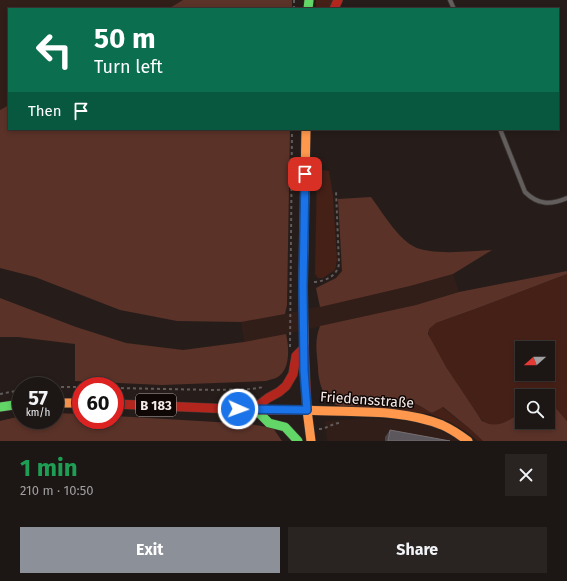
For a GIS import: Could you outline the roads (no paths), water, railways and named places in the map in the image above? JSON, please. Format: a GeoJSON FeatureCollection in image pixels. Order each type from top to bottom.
{"type":"FeatureCollection","features":[{"type":"Feature","properties":{"kind":"main road"},"geometry":{"type":"LineString","coordinates":[[306,130],[303,305],[307,410],[311,441]]}},
{"type":"Feature","properties":{"kind":"main road"},"geometry":{"type":"LineString","coordinates":[[298,441],[290,431],[284,427],[269,423],[254,410],[272,395],[282,391],[288,384],[293,377],[296,356],[304,348]]}},
{"type":"Feature","properties":{"kind":"main road","name":"B 183"},"geometry":{"type":"LineString","coordinates":[[124,404],[254,410],[307,410]]}},
{"type":"Feature","properties":{"kind":"main road"},"geometry":{"type":"LineString","coordinates":[[0,407],[12,405]]}},
{"type":"Feature","properties":{"kind":"main road","name":"Friedensstraße"},"geometry":{"type":"LineString","coordinates":[[307,410],[414,416],[453,430],[468,441]]}},
{"type":"Feature","properties":{"kind":"lane"},"geometry":{"type":"LineString","coordinates":[[500,130],[524,192],[532,200],[544,203],[567,198]]}}]}
